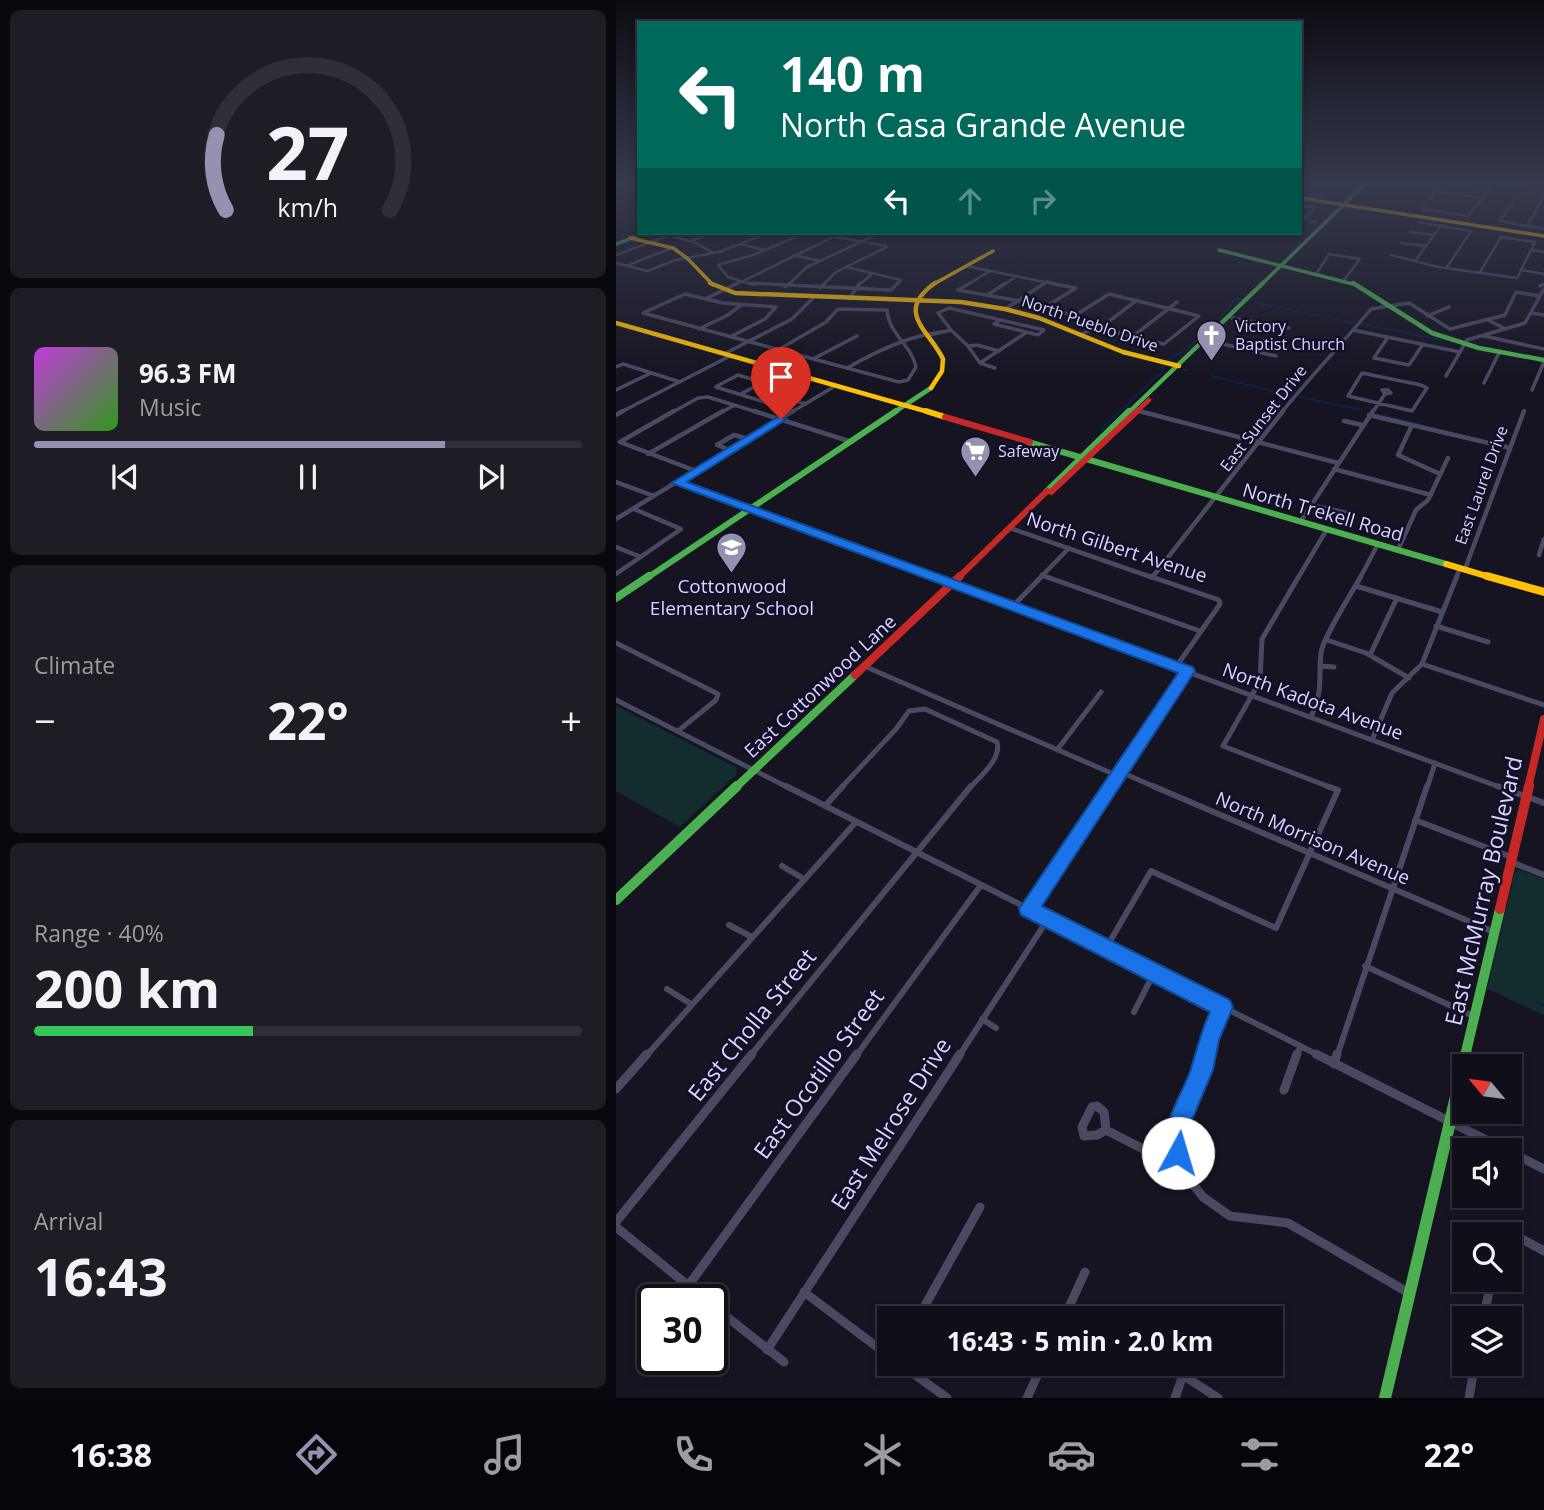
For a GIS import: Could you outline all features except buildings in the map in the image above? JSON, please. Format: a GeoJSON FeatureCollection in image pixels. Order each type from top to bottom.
{"type":"FeatureCollection","features":[{"type":"Feature","properties":{"kind":"main road","name":"North Pueblo Drive"},"geometry":{"type":"LineString","coordinates":[[672,248],[686,258],[701,279],[725,291],[757,296],[961,302],[1006,309],[1039,318],[1123,352],[1180,366]]}},
{"type":"Feature","properties":{"kind":"main road","name":"East Cottonwood Lane"},"geometry":{"type":"LineString","coordinates":[[1122,422],[1138,411],[1299,248]]}},
{"type":"Feature","properties":{"kind":"main road","name":"East Cottonwood Lane"},"geometry":{"type":"LineString","coordinates":[[616,900],[1086,459],[1301,248]]}},
{"type":"Feature","properties":{"kind":"main road"},"geometry":{"type":"LineString","coordinates":[[616,598],[932,387],[945,365],[940,348],[914,318],[920,301],[927,289],[993,250]]}},
{"type":"Feature","properties":{"kind":"main road"},"geometry":{"type":"LineString","coordinates":[[1219,250],[1344,280],[1366,289],[1430,333],[1462,348],[1500,351],[1544,361]]}},
{"type":"Feature","properties":{"kind":"main road","name":"North Trekell Road"},"geometry":{"type":"LineString","coordinates":[[616,323],[1544,592]]}},
{"type":"Feature","properties":{"kind":"main road","name":"East McMurray Boulevard"},"geometry":{"type":"LineString","coordinates":[[1385,1398],[1526,796],[1542,739],[1544,719]]}},
{"type":"Feature","properties":{"kind":"street"},"geometry":{"type":"LineString","coordinates":[[616,255],[635,248]]}},
{"type":"Feature","properties":{"kind":"street"},"geometry":{"type":"LineString","coordinates":[[626,265],[671,248]]}},
{"type":"Feature","properties":{"kind":"street"},"geometry":{"type":"LineString","coordinates":[[704,248],[713,253]]}},
{"type":"Feature","properties":{"kind":"street"},"geometry":{"type":"LineString","coordinates":[[616,263],[647,271],[727,248]]}},
{"type":"Feature","properties":{"kind":"street"},"geometry":{"type":"LineString","coordinates":[[758,248],[765,250]]}},
{"type":"Feature","properties":{"kind":"street"},"geometry":{"type":"LineString","coordinates":[[769,248],[718,265],[728,277],[744,283],[785,287],[891,290],[901,280],[846,267]]}},
{"type":"Feature","properties":{"kind":"street"},"geometry":{"type":"LineString","coordinates":[[705,299],[744,283],[808,248]]}},
{"type":"Feature","properties":{"kind":"street"},"geometry":{"type":"LineString","coordinates":[[785,287],[800,272],[847,248]]}},
{"type":"Feature","properties":{"kind":"street"},"geometry":{"type":"LineString","coordinates":[[820,288],[828,277],[884,248]]}},
{"type":"Feature","properties":{"kind":"street"},"geometry":{"type":"LineString","coordinates":[[1415,261],[1424,248]]}},
{"type":"Feature","properties":{"kind":"street"},"geometry":{"type":"LineString","coordinates":[[1447,267],[1460,248]]}},
{"type":"Feature","properties":{"kind":"street"},"geometry":{"type":"LineString","coordinates":[[1480,272],[1495,248]]}},
{"type":"Feature","properties":{"kind":"street"},"geometry":{"type":"LineString","coordinates":[[1391,255],[1517,278],[1531,250],[1544,252]]}},
{"type":"Feature","properties":{"kind":"street"},"geometry":{"type":"LineString","coordinates":[[1317,273],[1329,254],[1360,259],[1344,280]]}},
{"type":"Feature","properties":{"kind":"street"},"geometry":{"type":"LineString","coordinates":[[793,255],[821,261]]}},
{"type":"Feature","properties":{"kind":"street"},"geometry":{"type":"LineString","coordinates":[[966,266],[1076,288],[1047,306]]}},
{"type":"Feature","properties":{"kind":"street"},"geometry":{"type":"LineString","coordinates":[[990,271],[958,290],[1047,306],[1100,326],[1132,337],[1167,344],[1199,316],[1106,295],[1074,316]]}},
{"type":"Feature","properties":{"kind":"street"},"geometry":{"type":"LineString","coordinates":[[1521,271],[1544,274]]}},
{"type":"Feature","properties":{"kind":"street"},"geometry":{"type":"LineString","coordinates":[[849,299],[861,281],[873,273]]}},
{"type":"Feature","properties":{"kind":"street"},"geometry":{"type":"LineString","coordinates":[[989,294],[1017,276]]}},
{"type":"Feature","properties":{"kind":"street"},"geometry":{"type":"LineString","coordinates":[[1006,309],[1048,281]]}},
{"type":"Feature","properties":{"kind":"street"},"geometry":{"type":"LineString","coordinates":[[1446,376],[1462,348],[1481,335],[1525,323],[1543,287]]}},
{"type":"Feature","properties":{"kind":"street"},"geometry":{"type":"LineString","coordinates":[[1427,316],[1450,329],[1505,315],[1518,292],[1539,296]]}},
{"type":"Feature","properties":{"kind":"street"},"geometry":{"type":"LineString","coordinates":[[729,337],[765,319],[776,307],[741,305],[685,295],[643,313],[778,351],[904,382],[911,377],[916,367],[915,359],[891,332],[887,322],[887,310],[838,309],[826,322],[778,351]]}},
{"type":"Feature","properties":{"kind":"street"},"geometry":{"type":"LineString","coordinates":[[616,415],[792,319],[813,298]]}},
{"type":"Feature","properties":{"kind":"street"},"geometry":{"type":"LineString","coordinates":[[1079,335],[1100,326],[1137,300]]}},
{"type":"Feature","properties":{"kind":"street"},"geometry":{"type":"LineString","coordinates":[[1132,337],[1177,302]]}},
{"type":"Feature","properties":{"kind":"street","name":"East Sunset Drive"},"geometry":{"type":"LineString","coordinates":[[1154,575],[1316,369],[1371,309],[1409,303],[1427,316]]}},
{"type":"Feature","properties":{"kind":"street"},"geometry":{"type":"LineString","coordinates":[[699,330],[741,305]]}},
{"type":"Feature","properties":{"kind":"street"},"geometry":{"type":"LineString","coordinates":[[1427,316],[1449,307]]}},
{"type":"Feature","properties":{"kind":"street"},"geometry":{"type":"LineString","coordinates":[[995,368],[980,363],[968,346],[949,330],[938,313],[949,309],[1000,320],[1044,330],[1038,335],[995,324],[1000,320]]}},
{"type":"Feature","properties":{"kind":"street"},"geometry":{"type":"LineString","coordinates":[[1532,313],[1544,315]]}},
{"type":"Feature","properties":{"kind":"street"},"geometry":{"type":"LineString","coordinates":[[1232,318],[1289,328]]}},
{"type":"Feature","properties":{"kind":"street"},"geometry":{"type":"LineString","coordinates":[[1488,320],[1506,329]]}},
{"type":"Feature","properties":{"kind":"street"},"geometry":{"type":"LineString","coordinates":[[847,368],[878,349],[949,330]]}},
{"type":"Feature","properties":{"kind":"street"},"geometry":{"type":"LineString","coordinates":[[1353,330],[1423,344],[1462,348]]}},
{"type":"Feature","properties":{"kind":"street"},"geometry":{"type":"LineString","coordinates":[[980,363],[1027,332]]}},
{"type":"Feature","properties":{"kind":"street"},"geometry":{"type":"LineString","coordinates":[[1481,335],[1544,349]]}},
{"type":"Feature","properties":{"kind":"street"},"geometry":{"type":"LineString","coordinates":[[813,359],[857,336]]}},
{"type":"Feature","properties":{"kind":"street"},"geometry":{"type":"LineString","coordinates":[[1388,337],[1374,358],[1409,365],[1423,344]]}},
{"type":"Feature","properties":{"kind":"street"},"geometry":{"type":"LineString","coordinates":[[1209,341],[1276,356]]}},
{"type":"Feature","properties":{"kind":"street"},"geometry":{"type":"LineString","coordinates":[[968,346],[1000,351]]}},
{"type":"Feature","properties":{"kind":"street"},"geometry":{"type":"LineString","coordinates":[[1484,383],[1500,351]]}},
{"type":"Feature","properties":{"kind":"street"},"geometry":{"type":"LineString","coordinates":[[1532,390],[1544,361]]}},
{"type":"Feature","properties":{"kind":"street"},"geometry":{"type":"LineString","coordinates":[[616,367],[623,364],[680,382]]}},
{"type":"Feature","properties":{"kind":"street"},"geometry":{"type":"LineString","coordinates":[[616,390],[651,373]]}},
{"type":"Feature","properties":{"kind":"street"},"geometry":{"type":"LineString","coordinates":[[1362,373],[1427,388],[1412,411],[1379,404],[1346,394],[1362,373]]}},
{"type":"Feature","properties":{"kind":"street"},"geometry":{"type":"LineString","coordinates":[[738,375],[796,392],[774,405],[741,394],[716,387],[738,375]]}},
{"type":"Feature","properties":{"kind":"street"},"geometry":{"type":"LineString","coordinates":[[741,394],[763,383]]}},
{"type":"Feature","properties":{"kind":"street"},"geometry":{"type":"LineString","coordinates":[[616,519],[835,386]]}},
{"type":"Feature","properties":{"kind":"street"},"geometry":{"type":"LineString","coordinates":[[1301,521],[1385,394]]}},
{"type":"Feature","properties":{"kind":"street"},"geometry":{"type":"LineString","coordinates":[[696,471],[620,442],[698,398],[708,397],[852,442]]}},
{"type":"Feature","properties":{"kind":"street"},"geometry":{"type":"LineString","coordinates":[[786,398],[806,404]]}},
{"type":"Feature","properties":{"kind":"street"},"geometry":{"type":"LineString","coordinates":[[648,454],[733,406]]}},
{"type":"Feature","properties":{"kind":"street"},"geometry":{"type":"LineString","coordinates":[[1138,411],[1338,463]]}},
{"type":"Feature","properties":{"kind":"street","name":"East Laurel Drive"},"geometry":{"type":"LineString","coordinates":[[1373,740],[1392,693],[1422,664],[1524,411]]}},
{"type":"Feature","properties":{"kind":"street"},"geometry":{"type":"LineString","coordinates":[[1369,415],[1510,448]]}},
{"type":"Feature","properties":{"kind":"street"},"geometry":{"type":"LineString","coordinates":[[1344,421],[1362,425]]}},
{"type":"Feature","properties":{"kind":"street"},"geometry":{"type":"LineString","coordinates":[[1412,425],[1398,455],[1440,474]]}},
{"type":"Feature","properties":{"kind":"street"},"geometry":{"type":"LineString","coordinates":[[730,450],[717,445],[734,435],[749,439]]}},
{"type":"Feature","properties":{"kind":"street"},"geometry":{"type":"LineString","coordinates":[[1398,550],[1416,510],[1431,495],[1448,458]]}},
{"type":"Feature","properties":{"kind":"street"},"geometry":{"type":"LineString","coordinates":[[1334,469],[1431,495]]}},
{"type":"Feature","properties":{"kind":"street"},"geometry":{"type":"LineString","coordinates":[[1363,485],[1367,478]]}},
{"type":"Feature","properties":{"kind":"street"},"geometry":{"type":"LineString","coordinates":[[616,482],[654,496]]}},
{"type":"Feature","properties":{"kind":"street","name":"North Kadota Avenue"},"geometry":{"type":"LineString","coordinates":[[677,483],[1544,803]]}},
{"type":"Feature","properties":{"kind":"street"},"geometry":{"type":"LineString","coordinates":[[1311,505],[1346,513]]}},
{"type":"Feature","properties":{"kind":"street"},"geometry":{"type":"LineString","coordinates":[[616,573],[680,531],[679,526],[634,509]]}},
{"type":"Feature","properties":{"kind":"street","name":"North Gilbert Avenue"},"geometry":{"type":"LineString","coordinates":[[1010,528],[1214,596],[1220,604],[1200,631]]}},
{"type":"Feature","properties":{"kind":"street"},"geometry":{"type":"LineString","coordinates":[[1106,948],[1151,871],[1276,928],[1338,790],[1223,746],[1260,681],[1262,639],[1327,529]]}},
{"type":"Feature","properties":{"kind":"street"},"geometry":{"type":"LineString","coordinates":[[1539,555],[1544,539]]}},
{"type":"Feature","properties":{"kind":"street"},"geometry":{"type":"LineString","coordinates":[[1311,717],[1319,699],[1322,682],[1321,651],[1378,544]]}},
{"type":"Feature","properties":{"kind":"street"},"geometry":{"type":"LineString","coordinates":[[616,547],[640,557]]}},
{"type":"Feature","properties":{"kind":"street"},"geometry":{"type":"LineString","coordinates":[[1012,607],[1069,548]]}},
{"type":"Feature","properties":{"kind":"street"},"geometry":{"type":"LineString","coordinates":[[1042,575],[1200,631],[1176,667]]}},
{"type":"Feature","properties":{"kind":"street"},"geometry":{"type":"LineString","coordinates":[[1356,586],[1442,612]]}},
{"type":"Feature","properties":{"kind":"street"},"geometry":{"type":"LineString","coordinates":[[1370,656],[1398,598]]}},
{"type":"Feature","properties":{"kind":"street"},"geometry":{"type":"LineString","coordinates":[[1437,626],[1488,642]]}},
{"type":"Feature","properties":{"kind":"street"},"geometry":{"type":"LineString","coordinates":[[1327,640],[1370,656],[1409,678]]}},
{"type":"Feature","properties":{"kind":"street"},"geometry":{"type":"LineString","coordinates":[[616,643],[718,694],[716,700],[678,731]]}},
{"type":"Feature","properties":{"kind":"street"},"geometry":{"type":"LineString","coordinates":[[1422,664],[1544,705]]}},
{"type":"Feature","properties":{"kind":"street","name":"North Morrison Avenue"},"geometry":{"type":"LineString","coordinates":[[864,666],[1057,750],[1494,932]]}},
{"type":"Feature","properties":{"kind":"street"},"geometry":{"type":"LineString","coordinates":[[1320,666],[1334,667]]}},
{"type":"Feature","properties":{"kind":"street"},"geometry":{"type":"LineString","coordinates":[[1028,909],[1187,671]]}},
{"type":"Feature","properties":{"kind":"street"},"geometry":{"type":"LineString","coordinates":[[1057,750],[1101,692]]}},
{"type":"Feature","properties":{"kind":"street"},"geometry":{"type":"LineString","coordinates":[[616,700],[1483,1138]]}},
{"type":"Feature","properties":{"kind":"street"},"geometry":{"type":"LineString","coordinates":[[825,806],[873,751],[897,729],[909,711],[925,709],[960,725],[971,713]]}},
{"type":"Feature","properties":{"kind":"street","name":"East Cholla Street"},"geometry":{"type":"LineString","coordinates":[[616,1225],[999,749],[998,742],[960,725]]}},
{"type":"Feature","properties":{"kind":"street"},"geometry":{"type":"LineString","coordinates":[[1334,1064],[1435,763]]}},
{"type":"Feature","properties":{"kind":"street"},"geometry":{"type":"LineString","coordinates":[[1415,820],[1544,875]]}},
{"type":"Feature","properties":{"kind":"street"},"geometry":{"type":"LineString","coordinates":[[616,1089],[856,822]]}},
{"type":"Feature","properties":{"kind":"street"},"geometry":{"type":"LineString","coordinates":[[782,866],[804,879]]}},
{"type":"Feature","properties":{"kind":"street","name":"East Ocotillo Street"},"geometry":{"type":"LineString","coordinates":[[689,1284],[981,885]]}},
{"type":"Feature","properties":{"kind":"street","name":"East Melrose Drive"},"geometry":{"type":"LineString","coordinates":[[767,1350],[1048,919]]}},
{"type":"Feature","properties":{"kind":"street"},"geometry":{"type":"LineString","coordinates":[[729,925],[752,937]]}},
{"type":"Feature","properties":{"kind":"street"},"geometry":{"type":"LineString","coordinates":[[1366,966],[1475,1017]]}},
{"type":"Feature","properties":{"kind":"street"},"geometry":{"type":"LineString","coordinates":[[1135,1012],[1154,973]]}},
{"type":"Feature","properties":{"kind":"street"},"geometry":{"type":"LineString","coordinates":[[667,989],[691,1004]]}},
{"type":"Feature","properties":{"kind":"street"},"geometry":{"type":"LineString","coordinates":[[1223,1007],[1208,1040],[1202,1070],[1180,1122],[1178,1153],[1186,1176],[1203,1197],[1230,1216],[1288,1223],[1409,1293]]}},
{"type":"Feature","properties":{"kind":"street"},"geometry":{"type":"LineString","coordinates":[[982,1019],[996,1028]]}},
{"type":"Feature","properties":{"kind":"street"},"geometry":{"type":"LineString","coordinates":[[1284,1090],[1300,1046]]}},
{"type":"Feature","properties":{"kind":"street"},"geometry":{"type":"LineString","coordinates":[[616,1074],[624,1080]]}},
{"type":"Feature","properties":{"kind":"street"},"geometry":{"type":"LineString","coordinates":[[1106,1130],[1153,1154],[1178,1153]]}},
{"type":"Feature","properties":{"kind":"street"},"geometry":{"type":"LineString","coordinates":[[1522,1158],[1544,1169]]}},
{"type":"Feature","properties":{"kind":"street"},"geometry":{"type":"LineString","coordinates":[[925,1306],[980,1207]]}},
{"type":"Feature","properties":{"kind":"street"},"geometry":{"type":"LineString","coordinates":[[616,1225],[686,1284]]}},
{"type":"Feature","properties":{"kind":"street"},"geometry":{"type":"LineString","coordinates":[[1522,1239],[1544,1251]]}},
{"type":"Feature","properties":{"kind":"street"},"geometry":{"type":"LineString","coordinates":[[1069,1306],[1085,1272]]}},
{"type":"Feature","properties":{"kind":"street"},"geometry":{"type":"LineString","coordinates":[[804,1292],[877,1347]]}},
{"type":"Feature","properties":{"kind":"street"},"geometry":{"type":"LineString","coordinates":[[728,1319],[784,1362]]}},
{"type":"Feature","properties":{"kind":"street"},"geometry":{"type":"LineString","coordinates":[[1175,1398],[1183,1375],[1218,1398]]}},
{"type":"Feature","properties":{"kind":"street"},"geometry":{"type":"LineString","coordinates":[[917,1376],[947,1398]]}},
{"type":"Feature","properties":{"kind":"street"},"geometry":{"type":"LineString","coordinates":[[1027,1398],[1037,1376]]}},
{"type":"Feature","properties":{"kind":"street"},"geometry":{"type":"LineString","coordinates":[[1469,1398],[1473,1376]]}},
{"type":"Feature","properties":{"kind":"green space"},"geometry":{"type":"Polygon","coordinates":[[[616,706],[736,767],[737,774],[680,827],[616,791],[616,706]]]}},
{"type":"Feature","properties":{"kind":"green space"},"geometry":{"type":"Polygon","coordinates":[[[1520,870],[1544,879],[1544,1015],[1487,989],[1515,871],[1520,870]]]}},
{"type":"Feature","properties":{"kind":"waterway"},"geometry":{"type":"LineString","coordinates":[[1227,310],[1234,300],[1239,299]]}},
{"type":"Feature","properties":{"kind":"waterway"},"geometry":{"type":"LineString","coordinates":[[1252,302],[1354,323]]}},
{"type":"Feature","properties":{"kind":"waterway"},"geometry":{"type":"LineString","coordinates":[[1167,360],[1187,349],[1226,311]]}},
{"type":"Feature","properties":{"kind":"waterway"},"geometry":{"type":"LineString","coordinates":[[1362,324],[1441,340]]}},
{"type":"Feature","properties":{"kind":"waterway"},"geometry":{"type":"LineString","coordinates":[[1101,429],[1163,371],[1162,364]]}},
{"type":"Feature","properties":{"kind":"waterway"},"geometry":{"type":"LineString","coordinates":[[1211,376],[1290,395]]}},
{"type":"Feature","properties":{"kind":"waterway"},"geometry":{"type":"LineString","coordinates":[[1299,397],[1362,410]]}},
{"type":"Feature","properties":{"kind":"waterway"},"geometry":{"type":"LineString","coordinates":[[1377,414],[1423,425]]}},
{"type":"Feature","properties":{"kind":"waterway"},"geometry":{"type":"LineString","coordinates":[[1537,1002],[1544,1005]]}},
{"type":"Feature","properties":{"kind":"traffic: fast"},"geometry":{"type":"LineString","coordinates":[[1047,491],[1298,248]]}},
{"type":"Feature","properties":{"kind":"traffic: fast"},"geometry":{"type":"LineString","coordinates":[[1219,250],[1349,281],[1408,321],[1432,333],[1479,348],[1544,360]]}},
{"type":"Feature","properties":{"kind":"traffic: fast"},"geometry":{"type":"LineString","coordinates":[[616,598],[931,388]]}},
{"type":"Feature","properties":{"kind":"traffic: fast"},"geometry":{"type":"LineString","coordinates":[[1028,442],[1446,564]]}},
{"type":"Feature","properties":{"kind":"traffic: fast"},"geometry":{"type":"LineString","coordinates":[[616,900],[855,675]]}},
{"type":"Feature","properties":{"kind":"traffic: fast"},"geometry":{"type":"LineString","coordinates":[[1385,1398],[1500,909]]}},
{"type":"Feature","properties":{"kind":"traffic: slow"},"geometry":{"type":"LineString","coordinates":[[673,248],[687,258],[713,285],[735,293],[961,302],[1005,309],[1039,318],[1123,352],[1179,366]]}},
{"type":"Feature","properties":{"kind":"traffic: slow"},"geometry":{"type":"LineString","coordinates":[[931,388],[942,371],[943,359],[938,348],[921,330],[915,319],[916,307],[931,286],[993,251]]}},
{"type":"Feature","properties":{"kind":"traffic: slow"},"geometry":{"type":"LineString","coordinates":[[616,323],[945,417]]}},
{"type":"Feature","properties":{"kind":"traffic: slow"},"geometry":{"type":"LineString","coordinates":[[1446,564],[1544,592]]}},
{"type":"Feature","properties":{"kind":"traffic: jam"},"geometry":{"type":"LineString","coordinates":[[1051,492],[1149,400]]}},
{"type":"Feature","properties":{"kind":"traffic: jam"},"geometry":{"type":"LineString","coordinates":[[945,417],[1030,442]]}},
{"type":"Feature","properties":{"kind":"traffic: jam"},"geometry":{"type":"LineString","coordinates":[[855,675],[1047,491]]}},
{"type":"Feature","properties":{"kind":"traffic: jam"},"geometry":{"type":"LineString","coordinates":[[1500,909],[1544,719]]}},
{"type":"Feature","properties":{"kind":"place","name":"Victory Baptist Church"},"geometry":{"type":"Point","coordinates":[1212,362]}},
{"type":"Feature","properties":{"kind":"place","name":"Safeway"},"geometry":{"type":"Point","coordinates":[975,478]}},
{"type":"Feature","properties":{"kind":"place","name":"Cottonwood Elementary School"},"geometry":{"type":"Point","coordinates":[732,574]}},
{"type":"Feature","properties":{"kind":"route"},"geometry":{"type":"LineString","coordinates":[[781,419],[677,483],[1187,671],[1028,909],[1223,1007],[1208,1040],[1202,1070],[1180,1122],[1178,1153]]}}]}
